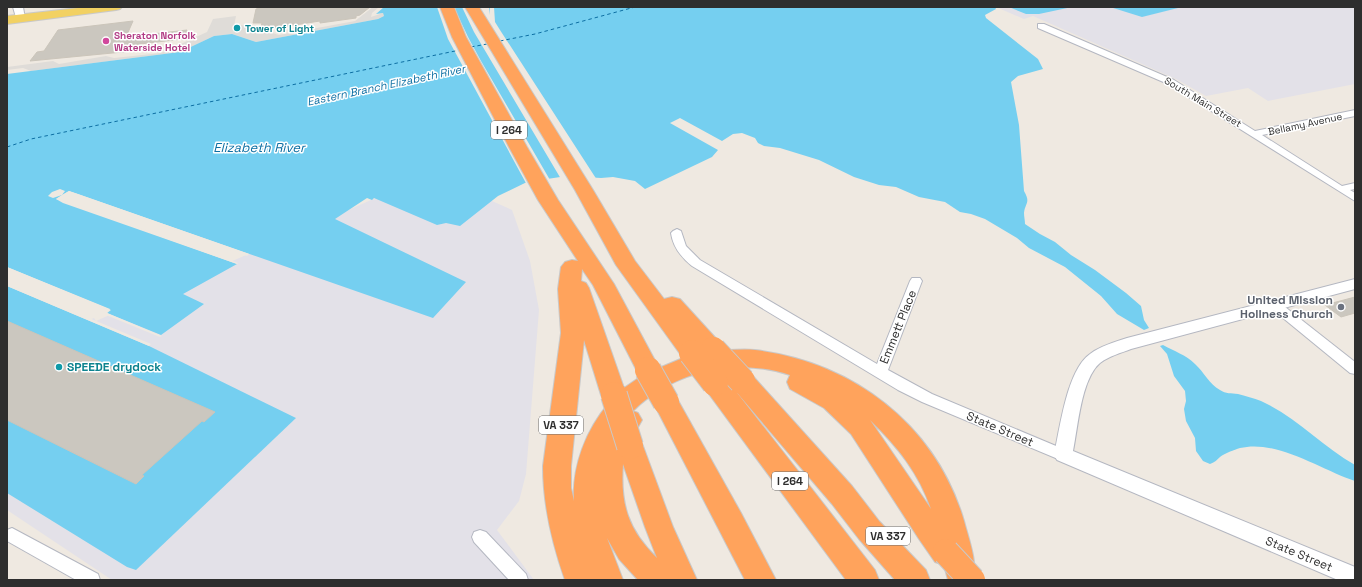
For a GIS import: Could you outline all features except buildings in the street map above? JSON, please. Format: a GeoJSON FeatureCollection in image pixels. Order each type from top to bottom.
{"type":"FeatureCollection","features":[{"type":"Feature","properties":{"kind":"highway","name":"I 264"},"geometry":{"type":"LineString","coordinates":[[446,7],[459,37],[548,200],[603,284],[761,580]]}},
{"type":"Feature","properties":{"kind":"highway"},"geometry":{"type":"LineString","coordinates":[[472,7],[485,28]]}},
{"type":"Feature","properties":{"kind":"highway"},"geometry":{"type":"LineString","coordinates":[[484,7],[482,15],[485,28]]}},
{"type":"Feature","properties":{"kind":"highway","name":"I 264"},"geometry":{"type":"LineString","coordinates":[[485,28],[584,190],[627,265],[703,351],[715,383],[864,580]]}},
{"type":"Feature","properties":{"kind":"highway","name":"VA 337"},"geometry":{"type":"LineString","coordinates":[[548,200],[572,267],[569,289],[573,333],[557,466],[558,488],[568,546],[580,580]]}},
{"type":"Feature","properties":{"kind":"highway"},"geometry":{"type":"LineString","coordinates":[[572,267],[630,446],[659,527],[674,579]]}},
{"type":"Feature","properties":{"kind":"highway","name":"VA 337"},"geometry":{"type":"LineString","coordinates":[[703,351],[742,381],[842,495],[876,524],[931,580]]}},
{"type":"Feature","properties":{"kind":"highway"},"geometry":{"type":"LineString","coordinates":[[608,580],[598,557],[591,532],[587,489],[592,458],[603,432],[611,418],[634,394],[662,376],[699,362],[716,359],[743,358],[780,363],[821,376],[860,398],[890,422],[919,456],[941,495],[953,532],[961,580]]}},
{"type":"Feature","properties":{"kind":"highway"},"geometry":{"type":"LineString","coordinates":[[674,579],[635,556],[619,533],[612,514],[609,495],[608,479],[610,461],[626,423],[645,402],[655,394],[684,380],[718,371],[735,370],[772,374],[798,382],[834,401],[866,434],[925,526],[946,552],[972,580]]}},
{"type":"Feature","properties":{"kind":"highway"},"geometry":{"type":"LineString","coordinates":[[842,495],[869,530],[915,580]]}},
{"type":"Feature","properties":{"kind":"main road"},"geometry":{"type":"LineString","coordinates":[[7,16],[19,13],[76,7]]}},
{"type":"Feature","properties":{"kind":"main road"},"geometry":{"type":"LineString","coordinates":[[7,20],[19,13],[116,7]]}},
{"type":"Feature","properties":{"kind":"street","name":"South Main Street"},"geometry":{"type":"LineString","coordinates":[[1041,26],[1171,82],[1355,198]]}},
{"type":"Feature","properties":{"kind":"street","name":"Bellamy Avenue"},"geometry":{"type":"LineString","coordinates":[[1255,134],[1355,113]]}},
{"type":"Feature","properties":{"kind":"street"},"geometry":{"type":"LineString","coordinates":[[1341,189],[1355,186]]}},
{"type":"Feature","properties":{"kind":"street","name":"State Street"},"geometry":{"type":"LineString","coordinates":[[677,234],[677,240],[680,247],[687,256],[696,263],[903,386],[927,398],[1063,456],[1355,577]]}},
{"type":"Feature","properties":{"kind":"street","name":"Emmett Place"},"geometry":{"type":"LineString","coordinates":[[880,373],[916,281]]}},
{"type":"Feature","properties":{"kind":"street"},"geometry":{"type":"LineString","coordinates":[[1063,456],[1079,383],[1086,368],[1093,360],[1103,354],[1128,344],[1355,284]]}},
{"type":"Feature","properties":{"kind":"street"},"geometry":{"type":"LineString","coordinates":[[1276,306],[1355,369]]}},
{"type":"Feature","properties":{"kind":"street"},"geometry":{"type":"LineString","coordinates":[[12,535],[92,580]]}},
{"type":"Feature","properties":{"kind":"street"},"geometry":{"type":"LineString","coordinates":[[480,537],[520,580]]}},
{"type":"Feature","properties":{"kind":"shaded area"},"geometry":{"type":"Polygon","coordinates":[[[373,7],[379,7],[372,13],[371,17],[383,13],[384,16],[378,19],[256,42],[232,34],[214,36],[180,52],[31,71],[23,68],[7,70],[7,67],[53,61],[59,64],[106,56],[114,58],[161,53],[207,32],[213,19],[236,16],[234,26],[246,25],[279,35],[355,21],[373,7]]]}},
{"type":"Feature","properties":{"kind":"shaded area"},"geometry":{"type":"Polygon","coordinates":[[[996,7],[1355,7],[1355,84],[1268,101],[1248,88],[1206,96],[1176,79],[1033,16],[1024,19],[996,7]]]}},
{"type":"Feature","properties":{"kind":"shaded area"},"geometry":{"type":"Polygon","coordinates":[[[387,193],[492,201],[512,210],[530,261],[539,310],[526,474],[519,501],[497,530],[534,580],[112,580],[7,510],[7,354],[94,318],[96,321],[387,193]]]}},
{"type":"Feature","properties":{"kind":"water"},"geometry":{"type":"Polygon","coordinates":[[[384,7],[995,7],[996,9],[985,15],[986,18],[1038,59],[1043,69],[1018,76],[1011,82],[1019,125],[1024,191],[1027,198],[1024,213],[1025,224],[1055,242],[1071,255],[1095,270],[1126,293],[1141,306],[1144,320],[1149,328],[1144,330],[1117,314],[1101,296],[1065,267],[1029,248],[1017,238],[985,219],[960,212],[945,202],[919,197],[896,187],[879,185],[854,177],[819,160],[780,148],[764,146],[758,143],[755,138],[742,133],[733,134],[722,141],[680,118],[670,123],[718,150],[712,157],[645,189],[635,181],[613,177],[601,178],[567,176],[527,182],[498,196],[460,226],[446,223],[437,225],[374,198],[372,200],[367,198],[335,219],[466,282],[433,318],[69,191],[56,199],[63,203],[237,264],[183,294],[204,304],[161,335],[107,313],[110,309],[7,267],[7,74],[180,52],[214,36],[232,34],[256,42],[378,19],[384,16],[383,13],[376,14],[384,7]]]}},
{"type":"Feature","properties":{"kind":"water"},"geometry":{"type":"Polygon","coordinates":[[[1009,7],[1072,7],[1039,14],[1026,14],[1009,7]]]}},
{"type":"Feature","properties":{"kind":"water"},"geometry":{"type":"Polygon","coordinates":[[[1110,7],[1182,7],[1142,17],[1110,7]]]}},
{"type":"Feature","properties":{"kind":"water"},"geometry":{"type":"Polygon","coordinates":[[[7,286],[149,346],[296,418],[136,570],[127,567],[7,493],[7,286]]]}},
{"type":"Feature","properties":{"kind":"water"},"geometry":{"type":"Polygon","coordinates":[[[1163,345],[1191,361],[1213,385],[1220,390],[1226,393],[1238,394],[1261,401],[1286,415],[1355,465],[1355,481],[1299,457],[1269,448],[1254,446],[1240,448],[1224,454],[1215,462],[1210,464],[1203,461],[1196,451],[1195,438],[1186,421],[1184,409],[1186,401],[1185,391],[1174,376],[1167,354],[1160,346],[1163,345]]]}},
{"type":"Feature","properties":{"kind":"pier"},"geometry":{"type":"Polygon","coordinates":[[[437,7],[454,7],[481,61],[550,180],[527,185],[448,39],[437,7]]]}},
{"type":"Feature","properties":{"kind":"pier"},"geometry":{"type":"Polygon","coordinates":[[[462,7],[489,7],[489,15],[490,7],[494,7],[495,22],[597,180],[561,179],[474,32],[462,7]]]}},
{"type":"Feature","properties":{"kind":"pier"},"geometry":{"type":"Polygon","coordinates":[[[60,189],[65,191],[62,195],[53,198],[48,196],[52,192],[60,189]]]}},
{"type":"Feature","properties":{"kind":"pier"},"geometry":{"type":"Polygon","coordinates":[[[69,191],[249,254],[247,256],[69,193],[60,199],[238,263],[237,264],[56,199],[69,191]]]}},
{"type":"Feature","properties":{"kind":"pier"},"geometry":{"type":"Polygon","coordinates":[[[7,267],[111,310],[107,313],[162,336],[160,337],[106,315],[105,312],[107,310],[7,269],[7,267]]]}},
{"type":"Feature","properties":{"kind":"pier"},"geometry":{"type":"Polygon","coordinates":[[[7,284],[151,344],[149,346],[7,286],[7,284]]]}},
{"type":"Feature","properties":{"kind":"ferry route"},"geometry":{"type":"LineString","coordinates":[[500,41],[535,34],[635,7]]}},
{"type":"Feature","properties":{"kind":"ferry route"},"geometry":{"type":"LineString","coordinates":[[471,47],[487,44]]}},
{"type":"Feature","properties":{"kind":"ferry route"},"geometry":{"type":"LineString","coordinates":[[7,147],[31,139],[460,50]]}},
{"type":"Feature","properties":{"kind":"place","name":"Tower of Light"},"geometry":{"type":"Point","coordinates":[237,28]}},
{"type":"Feature","properties":{"kind":"place","name":"Sheraton Norfolk Waterside Hotel"},"geometry":{"type":"Point","coordinates":[106,41]}},
{"type":"Feature","properties":{"kind":"place","name":"United Mission Holiness Church"},"geometry":{"type":"Point","coordinates":[1341,307]}},
{"type":"Feature","properties":{"kind":"place","name":"SPEEDE drydock"},"geometry":{"type":"Point","coordinates":[59,367]}},
{"type":"Feature","properties":{"kind":"water label","name":"Eastern Branch Elizabeth River"},"geometry":{"type":"Point","coordinates":[386,85]}},
{"type":"Feature","properties":{"kind":"water label","name":"Elizabeth River"},"geometry":{"type":"Point","coordinates":[259,147]}}]}
